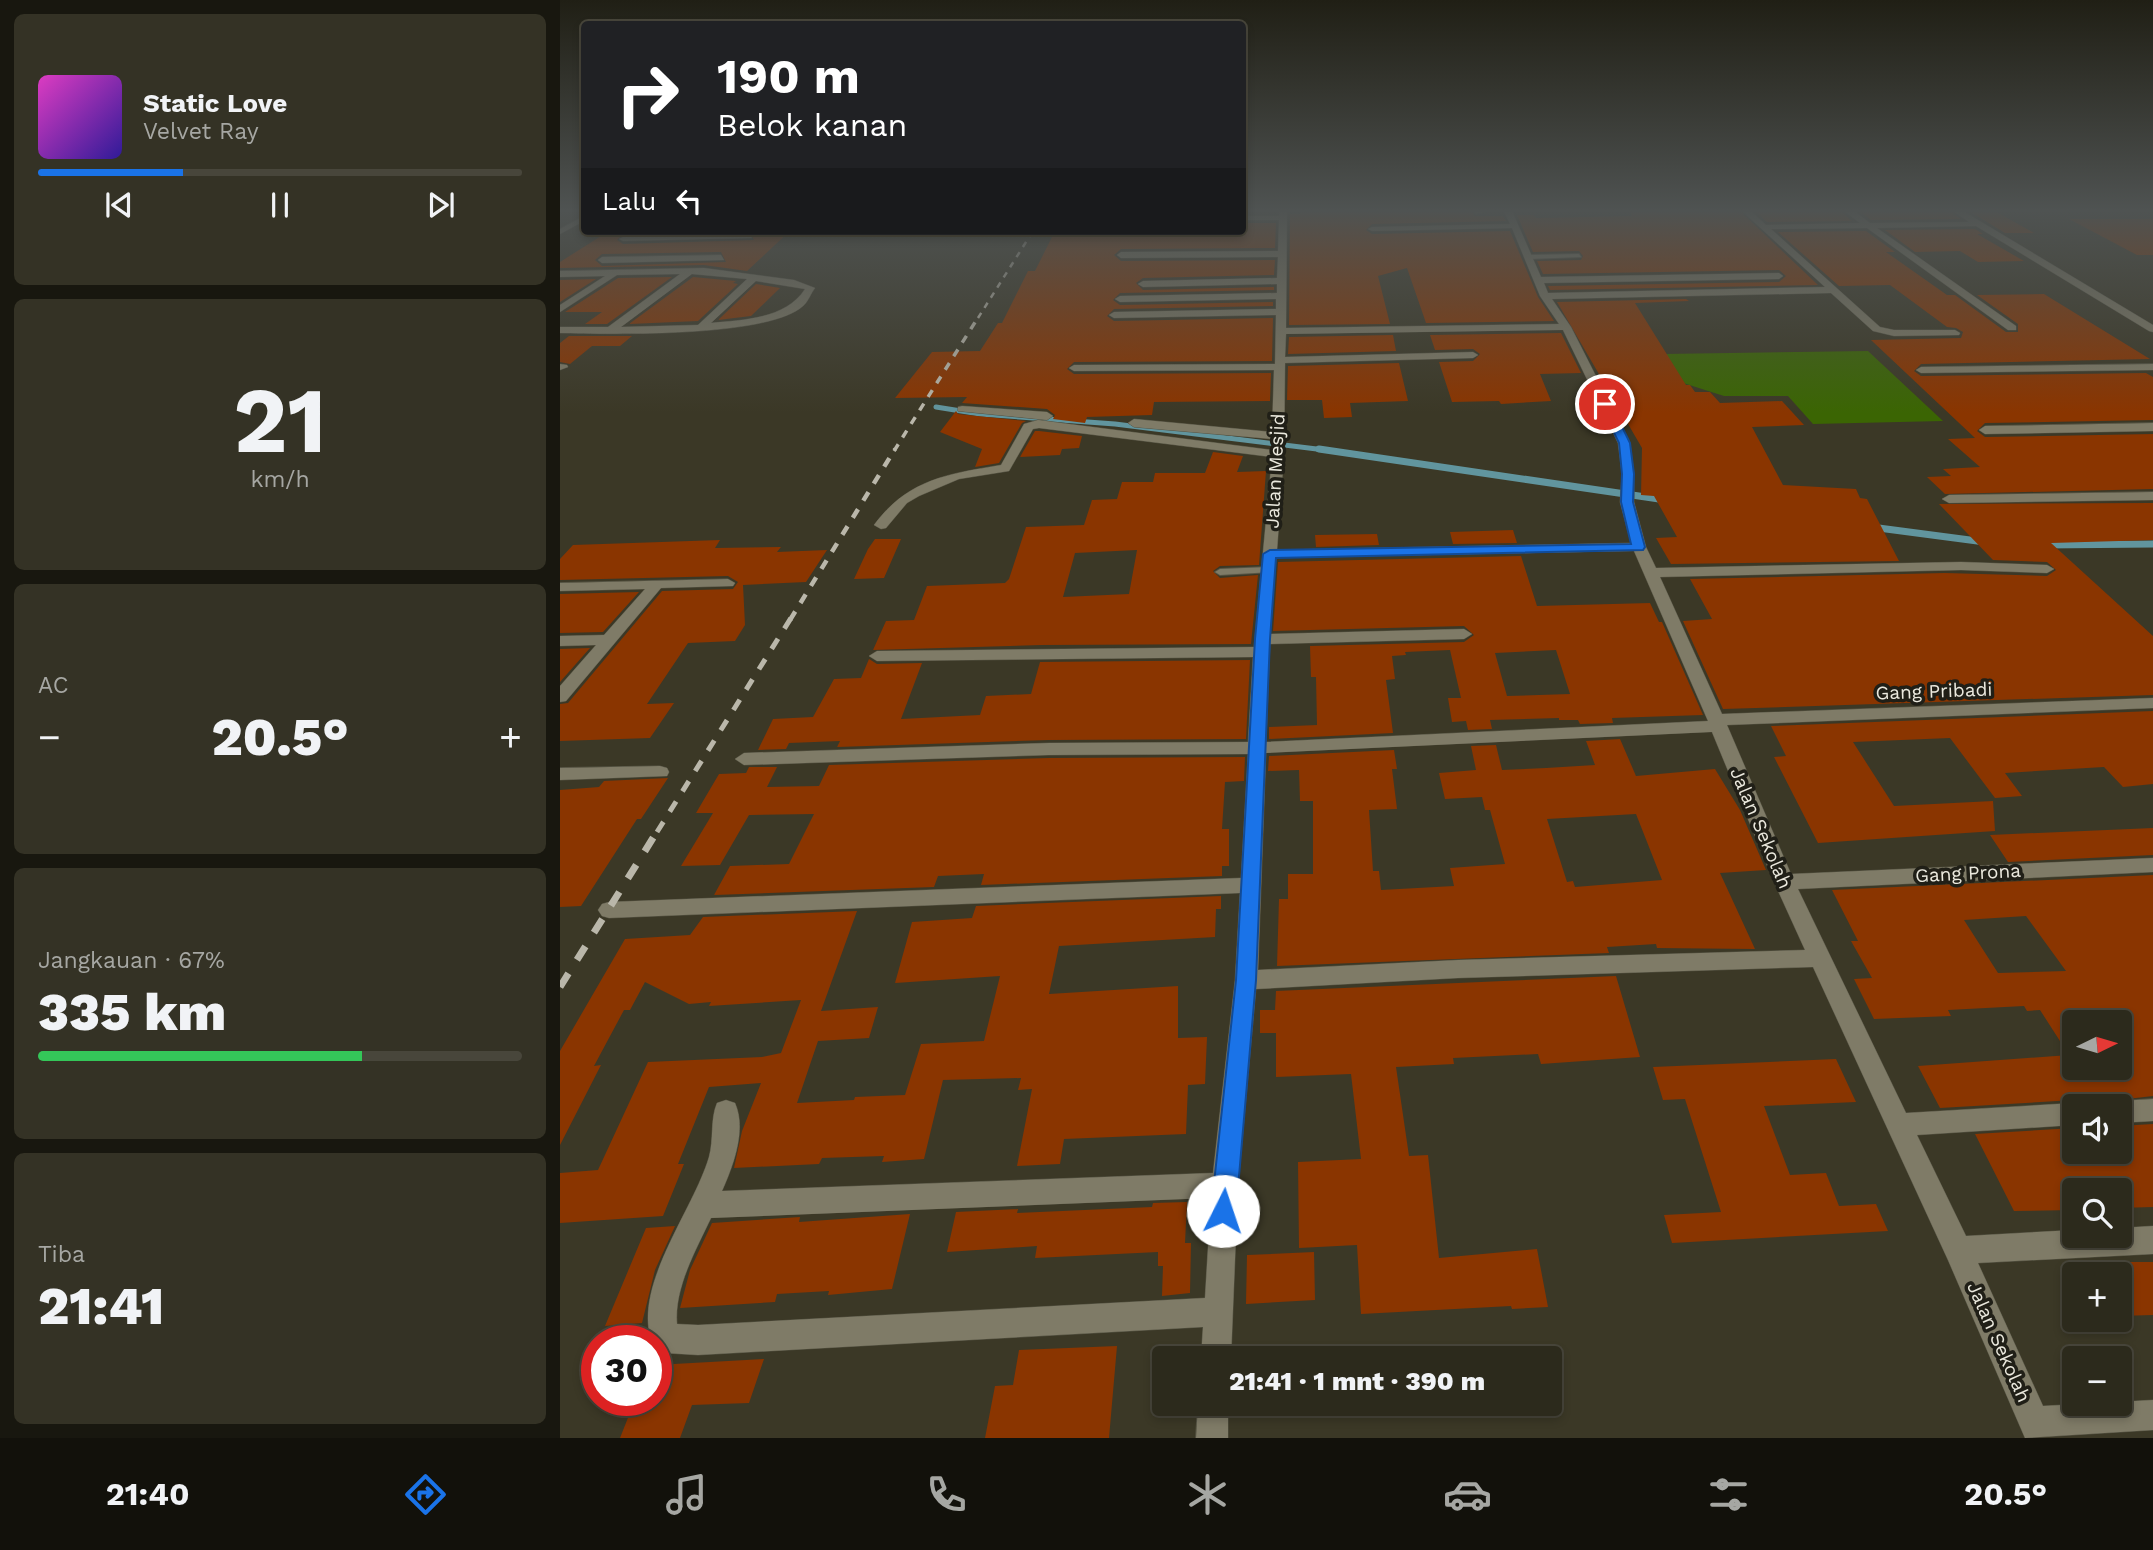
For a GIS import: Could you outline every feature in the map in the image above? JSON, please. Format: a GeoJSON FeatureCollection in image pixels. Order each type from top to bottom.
{"type":"FeatureCollection","features":[{"type":"Feature","properties":{"kind":"street"},"geometry":{"type":"LineString","coordinates":[[560,309],[607,278]]}},
{"type":"Feature","properties":{"kind":"street"},"geometry":{"type":"LineString","coordinates":[[611,330],[681,278]]}},
{"type":"Feature","properties":{"kind":"street"},"geometry":{"type":"LineString","coordinates":[[701,327],[754,278]]}},
{"type":"Feature","properties":{"kind":"street"},"geometry":{"type":"LineString","coordinates":[[560,330],[660,331],[737,324],[774,315],[799,305],[810,293],[810,288],[806,286],[755,278]]}},
{"type":"Feature","properties":{"kind":"street"},"geometry":{"type":"LineString","coordinates":[[1537,280],[1652,278]]}},
{"type":"Feature","properties":{"kind":"street"},"geometry":{"type":"LineString","coordinates":[[1821,278],[1868,322],[1884,331],[1955,333]]}},
{"type":"Feature","properties":{"kind":"street"},"geometry":{"type":"LineString","coordinates":[[1942,278],[2012,328]]}},
{"type":"Feature","properties":{"kind":"street"},"geometry":{"type":"LineString","coordinates":[[2068,278],[2153,329]]}},
{"type":"Feature","properties":{"kind":"street","name":"Jalan Sekolah"},"geometry":{"type":"LineString","coordinates":[[1537,280],[1566,327],[1624,443],[1628,474],[1627,502],[1639,547],[1818,958],[1958,1250],[2037,1430]]}},
{"type":"Feature","properties":{"kind":"street"},"geometry":{"type":"LineString","coordinates":[[1143,284],[1282,281]]}},
{"type":"Feature","properties":{"kind":"street","name":"Jalan Mesjid"},"geometry":{"type":"LineString","coordinates":[[1217,1346],[1225,1185],[1246,980],[1262,645],[1277,445],[1282,281]]}},
{"type":"Feature","properties":{"kind":"street"},"geometry":{"type":"LineString","coordinates":[[1545,296],[1834,290]]}},
{"type":"Feature","properties":{"kind":"street"},"geometry":{"type":"LineString","coordinates":[[1120,299],[1283,296]]}},
{"type":"Feature","properties":{"kind":"street"},"geometry":{"type":"LineString","coordinates":[[1114,315],[1282,312]]}},
{"type":"Feature","properties":{"kind":"street"},"geometry":{"type":"LineString","coordinates":[[1280,331],[1566,327]]}},
{"type":"Feature","properties":{"kind":"street"},"geometry":{"type":"LineString","coordinates":[[1074,368],[1279,364],[1473,355]]}},
{"type":"Feature","properties":{"kind":"street"},"geometry":{"type":"LineString","coordinates":[[1920,370],[2153,367]]}},
{"type":"Feature","properties":{"kind":"street"},"geometry":{"type":"LineString","coordinates":[[961,409],[1277,445]]}},
{"type":"Feature","properties":{"kind":"street"},"geometry":{"type":"LineString","coordinates":[[881,525],[902,500],[914,493],[956,476],[1004,468],[1009,464],[1028,427],[1038,424],[1277,445]]}},
{"type":"Feature","properties":{"kind":"street"},"geometry":{"type":"LineString","coordinates":[[1985,430],[2153,427]]}},
{"type":"Feature","properties":{"kind":"street"},"geometry":{"type":"LineString","coordinates":[[1949,499],[2153,496]]}},
{"type":"Feature","properties":{"kind":"street"},"geometry":{"type":"LineString","coordinates":[[1270,562],[1639,547]]}},
{"type":"Feature","properties":{"kind":"street"},"geometry":{"type":"LineString","coordinates":[[1650,573],[1961,566],[2047,569]]}},
{"type":"Feature","properties":{"kind":"street"},"geometry":{"type":"LineString","coordinates":[[560,587],[728,583]]}},
{"type":"Feature","properties":{"kind":"street"},"geometry":{"type":"LineString","coordinates":[[560,697],[657,584]]}},
{"type":"Feature","properties":{"kind":"street"},"geometry":{"type":"LineString","coordinates":[[877,656],[1262,645],[1464,634]]}},
{"type":"Feature","properties":{"kind":"street"},"geometry":{"type":"LineString","coordinates":[[560,641],[609,640]]}},
{"type":"Feature","properties":{"kind":"street","name":"Gang Pribadi"},"geometry":{"type":"LineString","coordinates":[[744,759],[1049,749],[1258,748],[2153,703]]}},
{"type":"Feature","properties":{"kind":"street"},"geometry":{"type":"LineString","coordinates":[[560,774],[660,772]]}},
{"type":"Feature","properties":{"kind":"street","name":"Gang Prona"},"geometry":{"type":"LineString","coordinates":[[1784,882],[2153,865]]}},
{"type":"Feature","properties":{"kind":"street"},"geometry":{"type":"LineString","coordinates":[[609,910],[1249,885]]}},
{"type":"Feature","properties":{"kind":"street"},"geometry":{"type":"LineString","coordinates":[[1246,980],[1458,969],[1818,958]]}},
{"type":"Feature","properties":{"kind":"street"},"geometry":{"type":"LineString","coordinates":[[2132,1111],[2153,1110]]}},
{"type":"Feature","properties":{"kind":"street"},"geometry":{"type":"LineString","coordinates":[[726,1111],[723,1154],[704,1205],[675,1266],[665,1298],[660,1328],[665,1338],[689,1340],[1218,1312]]}},
{"type":"Feature","properties":{"kind":"street"},"geometry":{"type":"LineString","coordinates":[[1900,1125],[2062,1116]]}},
{"type":"Feature","properties":{"kind":"street"},"geometry":{"type":"LineString","coordinates":[[704,1205],[1225,1185]]}},
{"type":"Feature","properties":{"kind":"street"},"geometry":{"type":"LineString","coordinates":[[1958,1250],[2153,1240]]}},
{"type":"Feature","properties":{"kind":"street"},"geometry":{"type":"LineString","coordinates":[[2037,1430],[2153,1415]]}},
{"type":"Feature","properties":{"kind":"street"},"geometry":{"type":"LineString","coordinates":[[1212,1438],[1213,1416]]}},
{"type":"Feature","properties":{"kind":"lane"},"geometry":{"type":"LineString","coordinates":[[1220,572],[1270,562]]}},
{"type":"Feature","properties":{"kind":"green space"},"geometry":{"type":"Polygon","coordinates":[[[1868,351],[1943,421],[1813,424],[1788,396],[1724,396],[1595,355],[1868,351]]]}},
{"type":"Feature","properties":{"kind":"building"},"geometry":{"type":"Polygon","coordinates":[[[618,278],[670,278],[607,324],[585,324],[602,312],[565,312],[618,278]]]}},
{"type":"Feature","properties":{"kind":"building"},"geometry":{"type":"Polygon","coordinates":[[[691,278],[736,281],[733,283],[738,284],[698,321],[629,324],[691,278]]]}},
{"type":"Feature","properties":{"kind":"building"},"geometry":{"type":"Polygon","coordinates":[[[1024,278],[1143,278],[1136,283],[1143,290],[1274,287],[1274,290],[1120,293],[1113,300],[1120,305],[1273,302],[1273,306],[1114,309],[1107,316],[1114,321],[1273,318],[1272,361],[1074,362],[1067,369],[1074,374],[1271,373],[1270,401],[1154,402],[1152,415],[1087,417],[1085,423],[1053,419],[1055,415],[1047,409],[962,403],[967,397],[895,398],[932,352],[980,351],[998,323],[1002,323],[1024,278]]]}},
{"type":"Feature","properties":{"kind":"building"},"geometry":{"type":"Polygon","coordinates":[[[1289,278],[1379,278],[1390,324],[1289,325],[1289,278]]]}},
{"type":"Feature","properties":{"kind":"building"},"geometry":{"type":"Polygon","coordinates":[[[1410,278],[1530,278],[1538,297],[1554,321],[1426,323],[1410,278]]]}},
{"type":"Feature","properties":{"kind":"building"},"geometry":{"type":"Polygon","coordinates":[[[1784,278],[1811,278],[1818,285],[1550,290],[1548,286],[1779,282],[1784,278]]]}},
{"type":"Feature","properties":{"kind":"building"},"geometry":{"type":"Polygon","coordinates":[[[1830,278],[1923,278],[1947,295],[1955,295],[2006,332],[2018,332],[2018,324],[1977,295],[2044,294],[2150,359],[1921,364],[1914,371],[1921,376],[2146,373],[2153,377],[2153,420],[1985,423],[1977,431],[1985,437],[2153,434],[2153,489],[1945,494],[1927,477],[1951,476],[1943,469],[1980,467],[1948,439],[1975,438],[1871,340],[1961,338],[1963,332],[1947,327],[1890,285],[1839,286],[1830,278]]]}},
{"type":"Feature","properties":{"kind":"building"},"geometry":{"type":"Polygon","coordinates":[[[596,279],[560,302],[560,280],[596,279]]]}},
{"type":"Feature","properties":{"kind":"building"},"geometry":{"type":"Polygon","coordinates":[[[756,284],[780,288],[751,316],[718,320],[756,284]]]}},
{"type":"Feature","properties":{"kind":"building"},"geometry":{"type":"Polygon","coordinates":[[[1689,301],[1635,303],[1686,385],[1690,385],[1695,392],[1710,392],[1720,403],[1782,401],[1804,425],[1752,427],[1783,485],[1856,489],[1860,498],[1867,499],[1899,561],[1671,564],[1656,538],[1677,537],[1654,496],[1641,495],[1642,448],[1557,302],[1689,301]]]}},
{"type":"Feature","properties":{"kind":"building"},"geometry":{"type":"Polygon","coordinates":[[[1561,333],[1581,373],[1540,374],[1551,401],[1501,404],[1499,401],[1452,402],[1439,362],[1473,361],[1480,354],[1473,349],[1435,350],[1430,335],[1561,333]]]}},
{"type":"Feature","properties":{"kind":"building"},"geometry":{"type":"Polygon","coordinates":[[[1393,335],[1396,351],[1288,354],[1289,337],[1393,335]]]}},
{"type":"Feature","properties":{"kind":"building"},"geometry":{"type":"Polygon","coordinates":[[[569,336],[632,336],[620,346],[592,346],[570,364],[560,362],[560,343],[569,336]]]}},
{"type":"Feature","properties":{"kind":"building"},"geometry":{"type":"Polygon","coordinates":[[[1399,363],[1408,401],[1350,403],[1352,417],[1324,418],[1322,400],[1287,400],[1288,366],[1399,363]]]}},
{"type":"Feature","properties":{"kind":"building"},"geometry":{"type":"Polygon","coordinates":[[[956,411],[958,414],[1026,421],[1022,423],[999,463],[975,467],[982,449],[940,432],[956,411]]]}},
{"type":"Feature","properties":{"kind":"building"},"geometry":{"type":"Polygon","coordinates":[[[1035,431],[1082,436],[1079,448],[1062,449],[1060,455],[1020,457],[1035,431]]]}},
{"type":"Feature","properties":{"kind":"building"},"geometry":{"type":"Polygon","coordinates":[[[1213,452],[1243,456],[1237,472],[1266,471],[1259,565],[1220,566],[1213,571],[1220,578],[1258,575],[1251,644],[1042,645],[873,650],[886,621],[914,620],[927,586],[1005,583],[1009,579],[1026,527],[1084,525],[1092,500],[1117,499],[1122,482],[1153,482],[1155,473],[1205,473],[1213,452]],[[1137,550],[1075,553],[1063,597],[1129,594],[1137,550]]]}},
{"type":"Feature","properties":{"kind":"building"},"geometry":{"type":"Polygon","coordinates":[[[2153,503],[2153,540],[2051,543],[2153,636],[2153,695],[1723,709],[1683,621],[1712,619],[1690,579],[1945,573],[2047,576],[2056,570],[2047,562],[1993,560],[1939,504],[2153,503]]]}},
{"type":"Feature","properties":{"kind":"building"},"geometry":{"type":"Polygon","coordinates":[[[1513,530],[1517,543],[1453,544],[1450,532],[1513,530]]]}},
{"type":"Feature","properties":{"kind":"building"},"geometry":{"type":"Polygon","coordinates":[[[1377,534],[1379,545],[1316,547],[1315,535],[1377,534]]]}},
{"type":"Feature","properties":{"kind":"building"},"geometry":{"type":"Polygon","coordinates":[[[875,539],[901,539],[884,578],[854,579],[868,549],[875,539]]]}},
{"type":"Feature","properties":{"kind":"building"},"geometry":{"type":"Polygon","coordinates":[[[720,540],[715,548],[781,547],[777,552],[827,550],[806,582],[743,585],[745,625],[735,641],[688,643],[647,704],[674,703],[650,738],[560,741],[560,704],[568,703],[662,591],[733,589],[738,582],[728,576],[560,580],[560,559],[573,545],[720,540]]]}},
{"type":"Feature","properties":{"kind":"building"},"geometry":{"type":"Polygon","coordinates":[[[1521,556],[1537,606],[1650,603],[1659,622],[1662,622],[1703,715],[1612,718],[1613,723],[1580,724],[1578,720],[1559,718],[1490,720],[1492,729],[1468,730],[1466,721],[1452,722],[1448,698],[1461,698],[1450,650],[1405,652],[1406,655],[1392,656],[1395,679],[1386,680],[1393,733],[1269,739],[1269,727],[1317,725],[1316,677],[1311,677],[1310,646],[1464,642],[1474,635],[1464,626],[1273,631],[1278,562],[1521,556]],[[1556,650],[1495,653],[1507,696],[1570,694],[1556,650]]]}},
{"type":"Feature","properties":{"kind":"building"},"geometry":{"type":"Polygon","coordinates":[[[639,592],[603,632],[560,633],[560,594],[639,592]]]}},
{"type":"Feature","properties":{"kind":"building"},"geometry":{"type":"Polygon","coordinates":[[[590,648],[560,682],[560,649],[590,648]]]}},
{"type":"Feature","properties":{"kind":"building"},"geometry":{"type":"Polygon","coordinates":[[[869,659],[877,664],[922,663],[901,719],[980,715],[986,696],[1031,694],[1040,662],[1250,660],[1246,739],[1049,740],[837,747],[840,741],[789,743],[786,749],[758,750],[773,719],[813,717],[834,679],[861,678],[869,659]]]}},
{"type":"Feature","properties":{"kind":"building"},"geometry":{"type":"Polygon","coordinates":[[[2153,711],[2153,784],[2123,787],[2104,767],[2005,773],[2022,796],[1995,798],[1950,738],[1853,742],[1894,806],[1993,801],[1995,831],[1818,843],[1774,757],[1786,756],[1771,726],[2153,711]]]}},
{"type":"Feature","properties":{"kind":"building"},"geometry":{"type":"Polygon","coordinates":[[[1620,739],[1636,776],[1715,769],[1740,810],[1766,870],[1720,873],[1755,949],[1657,948],[1656,944],[1607,947],[1609,953],[1277,966],[1279,899],[1288,899],[1288,874],[1313,874],[1313,801],[1300,801],[1299,770],[1268,771],[1269,756],[1394,750],[1397,769],[1392,769],[1397,809],[1369,810],[1373,871],[1379,871],[1381,890],[1454,886],[1450,868],[1505,864],[1490,810],[1485,810],[1482,797],[1445,799],[1439,773],[1476,770],[1471,746],[1496,745],[1502,770],[1595,765],[1586,741],[1620,739]],[[1636,814],[1547,819],[1567,882],[1573,881],[1575,887],[1662,880],[1636,814]]]}},
{"type":"Feature","properties":{"kind":"building"},"geometry":{"type":"Polygon","coordinates":[[[1245,757],[1244,781],[1225,782],[1222,829],[1229,829],[1229,866],[1222,866],[1222,876],[981,885],[984,874],[938,876],[934,887],[714,895],[730,866],[789,864],[814,814],[749,815],[720,865],[681,866],[713,813],[696,813],[719,774],[746,773],[749,767],[777,767],[767,787],[819,786],[829,765],[1049,758],[1245,757]]]}},
{"type":"Feature","properties":{"kind":"building"},"geometry":{"type":"Polygon","coordinates":[[[668,778],[641,819],[637,819],[581,906],[560,907],[560,790],[599,787],[604,781],[668,778]]]}},
{"type":"Feature","properties":{"kind":"building"},"geometry":{"type":"Polygon","coordinates":[[[2153,828],[2153,855],[2008,862],[1990,835],[2153,828]]]}},
{"type":"Feature","properties":{"kind":"building"},"geometry":{"type":"Polygon","coordinates":[[[2153,875],[2153,1096],[2132,1098],[2132,1094],[2062,1094],[2062,1101],[1940,1108],[1918,1066],[2062,1056],[2062,1080],[2132,1080],[2132,1010],[2062,1010],[2062,1044],[2040,1010],[2027,1011],[2024,1006],[1948,1010],[1951,1016],[1874,1019],[1854,979],[1872,978],[1851,941],[1858,941],[1832,890],[2153,875]],[[2026,916],[1964,920],[1998,973],[2066,971],[2026,916]]]}},
{"type":"Feature","properties":{"kind":"building"},"geometry":{"type":"Polygon","coordinates":[[[1221,896],[1221,909],[1216,909],[1215,937],[1059,946],[1049,994],[1178,986],[1178,1038],[1207,1037],[1205,1084],[1188,1085],[1186,1134],[1064,1139],[1060,1164],[1017,1166],[1032,1089],[1018,1090],[1021,1078],[943,1080],[924,1159],[882,1162],[884,1156],[822,1158],[819,1164],[734,1168],[742,1131],[761,1083],[709,1087],[678,1164],[684,1164],[663,1216],[560,1223],[560,1173],[598,1170],[648,1062],[762,1057],[781,1053],[801,1000],[709,1006],[711,1002],[689,1004],[645,982],[630,1010],[624,1010],[594,1066],[601,1065],[560,1145],[560,1051],[625,939],[690,935],[703,917],[857,911],[821,1011],[878,1007],[869,1038],[818,1041],[797,1103],[854,1100],[855,1097],[905,1095],[921,1044],[984,1041],[1000,976],[895,983],[912,922],[972,918],[976,906],[1221,896]]]}},
{"type":"Feature","properties":{"kind":"building"},"geometry":{"type":"Polygon","coordinates":[[[1616,976],[1640,1057],[1541,1064],[1538,1054],[1453,1058],[1454,1064],[1396,1067],[1409,1156],[1428,1155],[1439,1258],[1537,1249],[1548,1307],[1512,1309],[1511,1306],[1361,1314],[1357,1245],[1299,1248],[1298,1162],[1361,1159],[1351,1074],[1276,1077],[1276,1033],[1260,1033],[1260,1010],[1275,1010],[1276,991],[1616,976]]]}},
{"type":"Feature","properties":{"kind":"building"},"geometry":{"type":"Polygon","coordinates":[[[1836,1059],[1856,1102],[1764,1106],[1790,1175],[1826,1173],[1839,1206],[1876,1204],[1888,1231],[1672,1243],[1664,1215],[1721,1212],[1685,1099],[1663,1100],[1653,1067],[1836,1059]]]}},
{"type":"Feature","properties":{"kind":"building"},"geometry":{"type":"Polygon","coordinates":[[[2153,1124],[2153,1207],[2132,1208],[2132,1178],[2062,1178],[2062,1210],[2014,1211],[1975,1134],[2062,1129],[2062,1164],[2132,1164],[2132,1125],[2153,1124]]]}},
{"type":"Feature","properties":{"kind":"building"},"geometry":{"type":"Polygon","coordinates":[[[1187,1202],[1185,1243],[1191,1243],[1190,1293],[1162,1296],[1163,1266],[1158,1266],[1158,1252],[1035,1258],[1037,1246],[947,1252],[956,1212],[1018,1209],[1017,1213],[1152,1207],[1153,1203],[1187,1202]]]}},
{"type":"Feature","properties":{"kind":"building"},"geometry":{"type":"Polygon","coordinates":[[[910,1214],[892,1289],[828,1295],[829,1291],[777,1294],[775,1302],[680,1308],[690,1270],[712,1223],[800,1217],[799,1222],[910,1214]]]}},
{"type":"Feature","properties":{"kind":"building"},"geometry":{"type":"Polygon","coordinates":[[[675,1226],[655,1270],[642,1323],[605,1325],[646,1228],[675,1226]]]}},
{"type":"Feature","properties":{"kind":"building"},"geometry":{"type":"Polygon","coordinates":[[[1314,1252],[1315,1300],[1246,1304],[1247,1255],[1314,1252]]]}},
{"type":"Feature","properties":{"kind":"building"},"geometry":{"type":"Polygon","coordinates":[[[2132,1262],[2153,1262],[2153,1315],[2132,1316],[2132,1262]]]}},
{"type":"Feature","properties":{"kind":"building"},"geometry":{"type":"Polygon","coordinates":[[[1117,1346],[1109,1438],[985,1438],[995,1386],[1013,1385],[1019,1350],[1117,1346]]]}},
{"type":"Feature","properties":{"kind":"building"},"geometry":{"type":"Polygon","coordinates":[[[764,1359],[749,1403],[692,1405],[680,1438],[620,1438],[629,1416],[672,1416],[672,1364],[764,1359]]]}},
{"type":"Feature","properties":{"kind":"waterway"},"geometry":{"type":"LineString","coordinates":[[936,407],[980,414],[1115,424],[1331,451]]}},
{"type":"Feature","properties":{"kind":"waterway"},"geometry":{"type":"LineString","coordinates":[[1319,449],[1331,451]]}},
{"type":"Feature","properties":{"kind":"waterway"},"geometry":{"type":"LineString","coordinates":[[1331,451],[1666,500]]}},
{"type":"Feature","properties":{"kind":"waterway"},"geometry":{"type":"LineString","coordinates":[[1871,527],[1985,542]]}},
{"type":"Feature","properties":{"kind":"waterway"},"geometry":{"type":"LineString","coordinates":[[2044,545],[2153,544]]}},
{"type":"Feature","properties":{"kind":"railway"},"geometry":{"type":"LineString","coordinates":[[978,318],[1003,278]]}},
{"type":"Feature","properties":{"kind":"railway"},"geometry":{"type":"LineString","coordinates":[[894,451],[979,316]]}},
{"type":"Feature","properties":{"kind":"railway"},"geometry":{"type":"LineString","coordinates":[[790,620],[895,449]]}},
{"type":"Feature","properties":{"kind":"railway"},"geometry":{"type":"LineString","coordinates":[[657,832],[791,618]]}},
{"type":"Feature","properties":{"kind":"railway"},"geometry":{"type":"LineString","coordinates":[[560,987],[658,830]]}},
{"type":"Feature","properties":{"kind":"route"},"geometry":{"type":"LineString","coordinates":[[1223,1211],[1246,980],[1262,639],[1270,554],[1639,547],[1627,502],[1628,474],[1624,443],[1605,404]]}}]}
